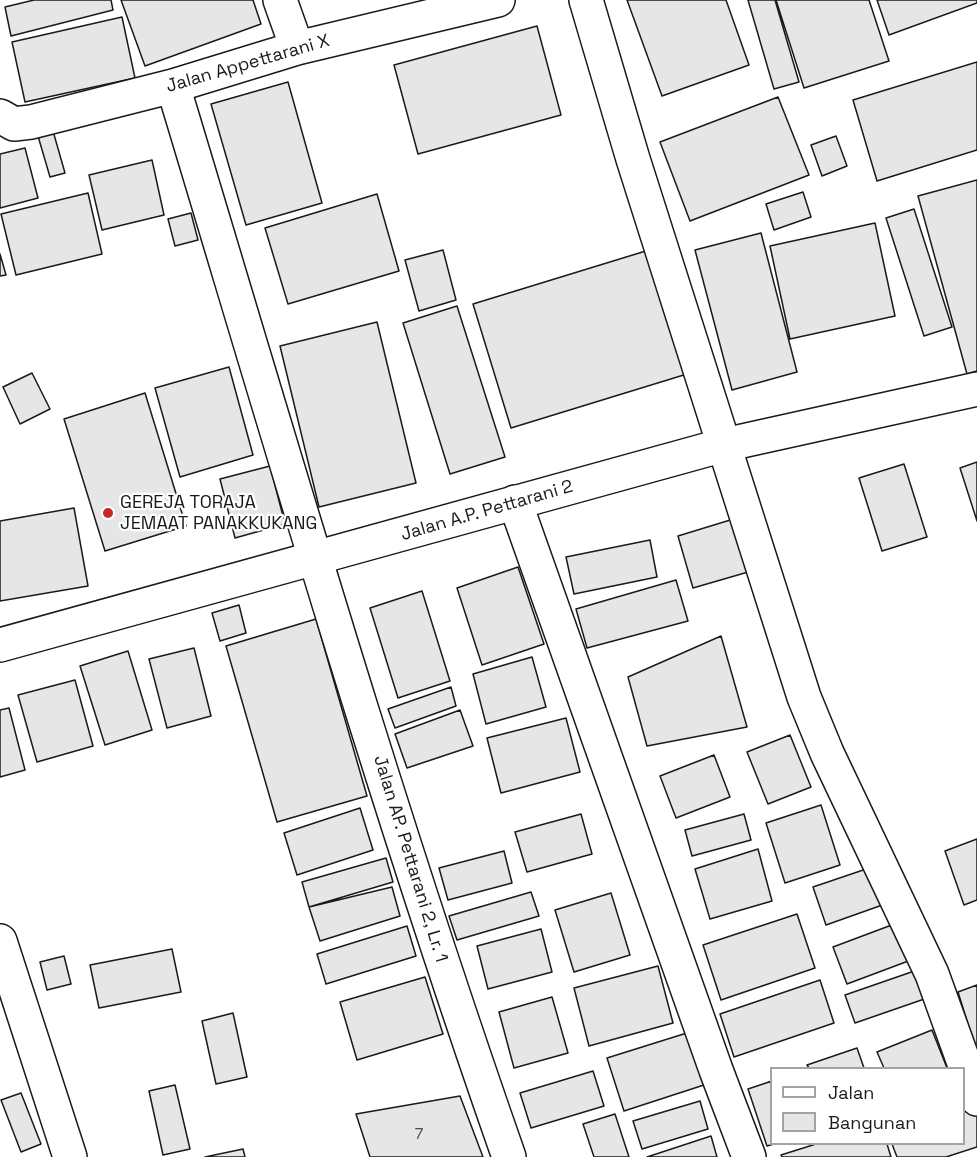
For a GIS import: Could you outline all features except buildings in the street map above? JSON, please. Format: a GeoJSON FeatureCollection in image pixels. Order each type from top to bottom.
{"type":"FeatureCollection","features":[{"type":"Feature","properties":{"kind":"street"},"geometry":{"type":"LineString","coordinates":[[280,0],[297,48]]}},
{"type":"Feature","properties":{"kind":"street","name":"Jalan Appettarani X"},"geometry":{"type":"LineString","coordinates":[[0,116],[14,124],[31,122],[172,86],[297,48],[498,0]]}},
{"type":"Feature","properties":{"kind":"street"},"geometry":{"type":"LineString","coordinates":[[586,0],[804,697],[827,753],[932,974],[977,1099]]}},
{"type":"Feature","properties":{"kind":"street","name":"Jalan AP. Pettarani 2, Lr. 1"},"geometry":{"type":"LineString","coordinates":[[172,86],[316,560],[446,976],[509,1157]]}},
{"type":"Feature","properties":{"kind":"street","name":"Jalan A.P. Pettarani 2"},"geometry":{"type":"LineString","coordinates":[[0,645],[316,560],[515,502],[724,445],[977,389]]}},
{"type":"Feature","properties":{"kind":"street"},"geometry":{"type":"LineString","coordinates":[[515,502],[749,1157]]}},
{"type":"Feature","properties":{"kind":"street"},"geometry":{"type":"LineString","coordinates":[[0,941],[70,1157]]}},
{"type":"Feature","properties":{"kind":"place","name":"GEREJA TORAJA JEMAAT PANAKKUKANG"},"geometry":{"type":"Point","coordinates":[108,513]}}]}
